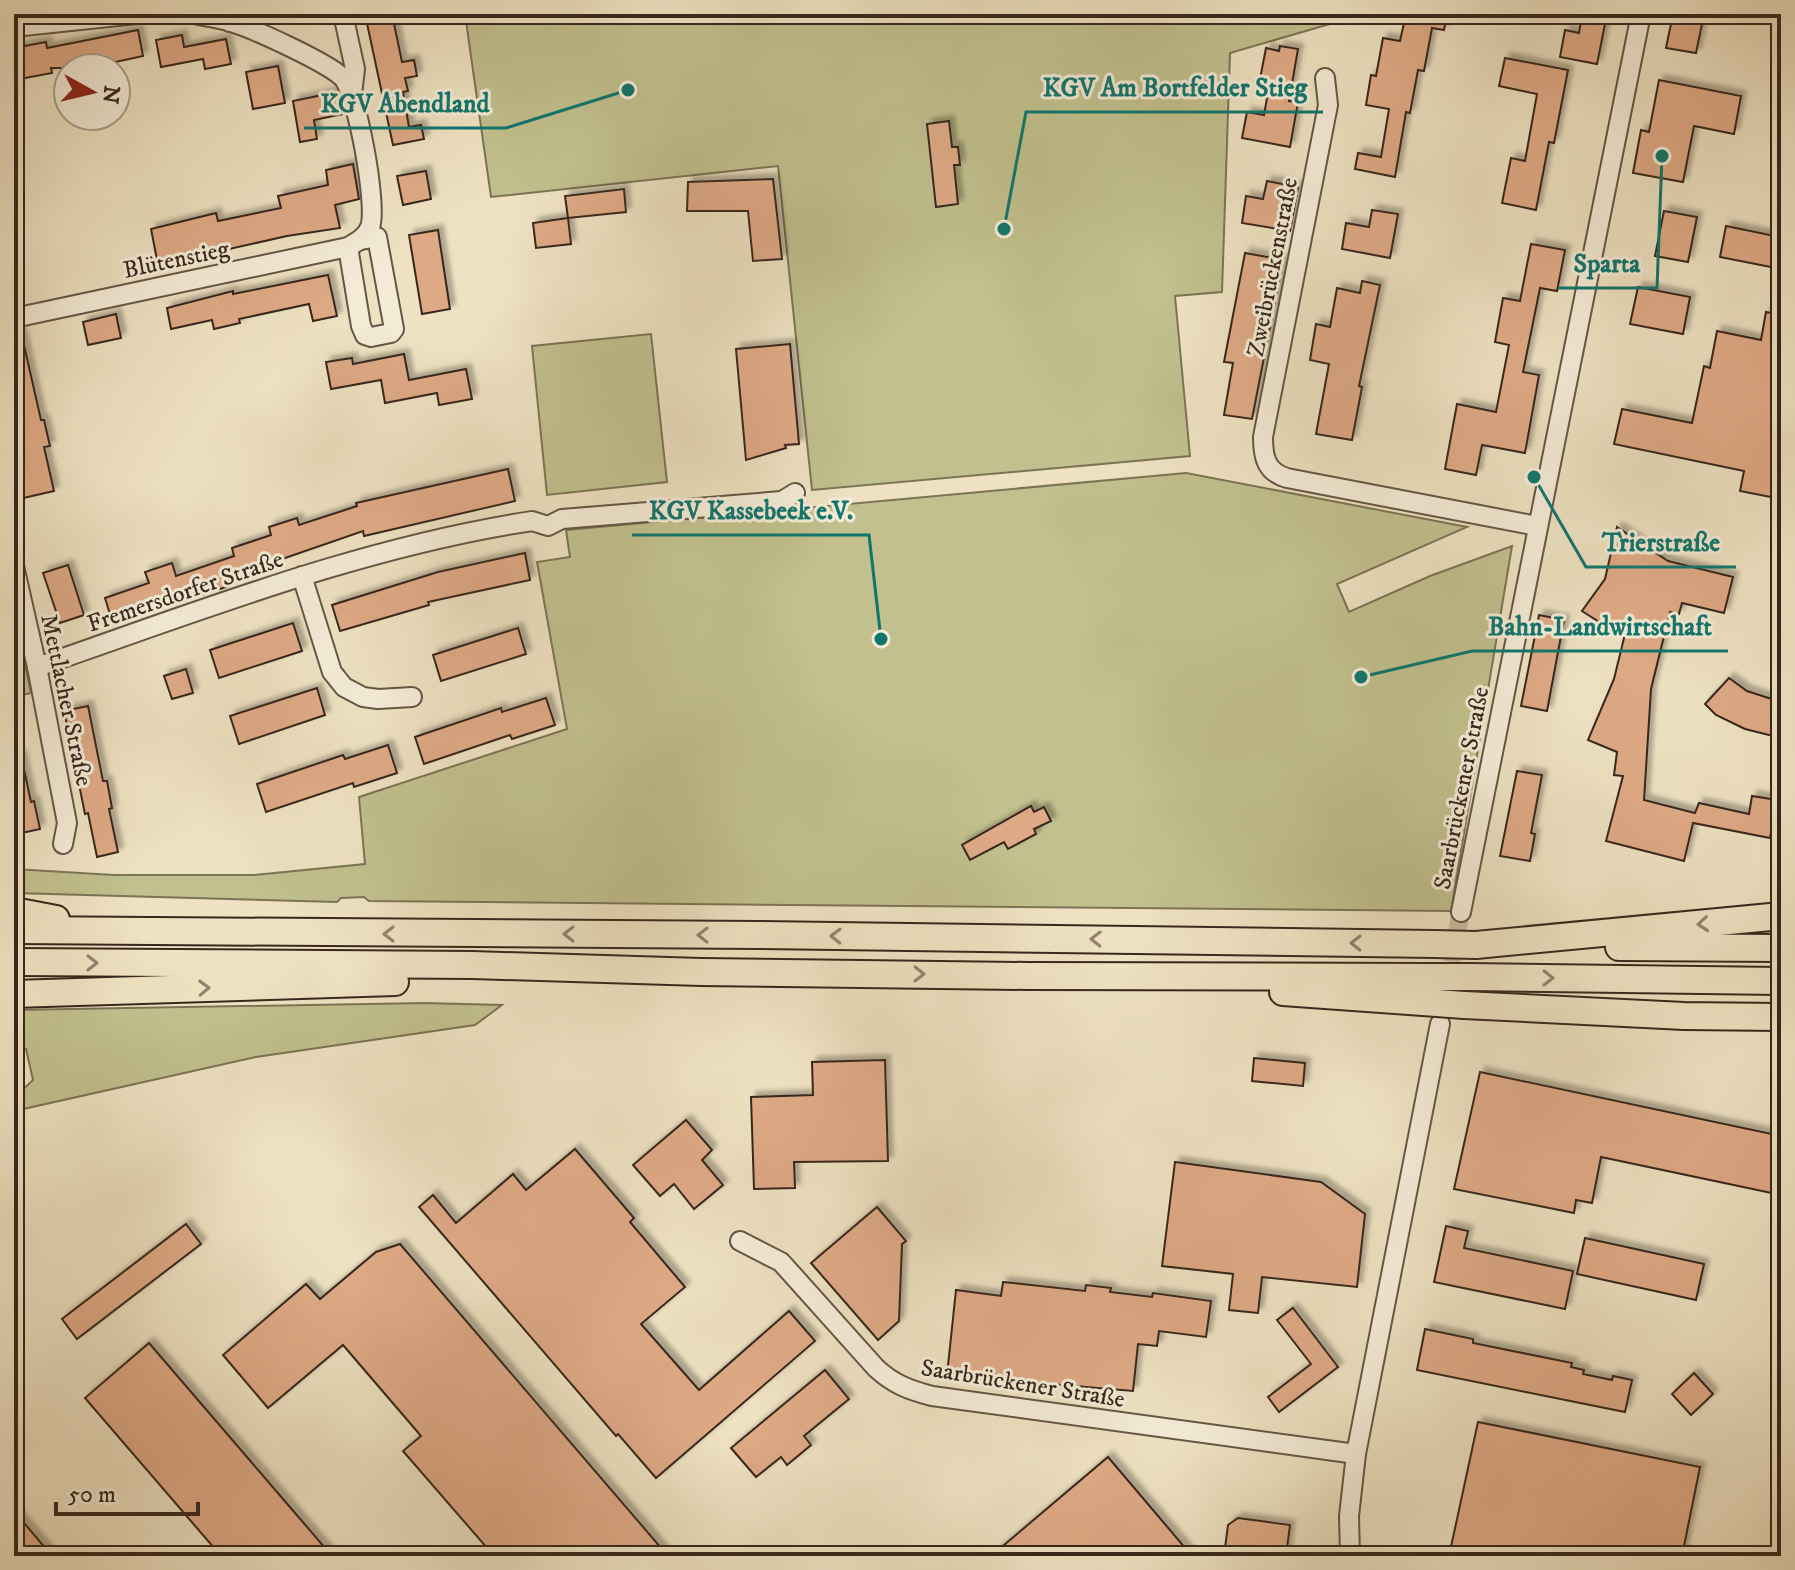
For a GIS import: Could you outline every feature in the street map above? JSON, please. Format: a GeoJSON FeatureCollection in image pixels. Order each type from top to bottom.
{"type":"FeatureCollection","features":[{"type":"Feature","properties":{"kind":"highway"},"geometry":{"type":"LineString","coordinates":[[14,911],[126,932]]}},
{"type":"Feature","properties":{"kind":"highway"},"geometry":{"type":"LineString","coordinates":[[1476,945],[1781,916]]}},
{"type":"Feature","properties":{"kind":"highway"},"geometry":{"type":"LineString","coordinates":[[14,930],[758,935],[1781,948]]}},
{"type":"Feature","properties":{"kind":"highway"},"geometry":{"type":"LineString","coordinates":[[14,962],[473,965],[541,969],[1028,976],[1426,989],[1470,977],[1781,981]]}},
{"type":"Feature","properties":{"kind":"highway"},"geometry":{"type":"LineString","coordinates":[[14,994],[448,980],[541,969]]}},
{"type":"Feature","properties":{"kind":"highway"},"geometry":{"type":"LineString","coordinates":[[1426,989],[1464,1005],[1684,1016],[1781,1017]]}},
{"type":"Feature","properties":{"kind":"highway"},"geometry":{"type":"LineString","coordinates":[[1684,1016],[1781,1028]]}},
{"type":"Feature","properties":{"kind":"street"},"geometry":{"type":"LineString","coordinates":[[14,27],[137,14]]}},
{"type":"Feature","properties":{"kind":"street"},"geometry":{"type":"LineString","coordinates":[[195,14],[230,22],[314,60],[343,78],[352,95],[369,176],[373,213],[370,227],[355,244],[361,326],[365,335],[371,337],[391,333],[394,329],[377,237],[355,244]]}},
{"type":"Feature","properties":{"kind":"street"},"geometry":{"type":"LineString","coordinates":[[230,22],[263,14]]}},
{"type":"Feature","properties":{"kind":"street"},"geometry":{"type":"LineString","coordinates":[[343,14],[355,69],[352,95]]}},
{"type":"Feature","properties":{"kind":"street","name":"Saarbrückener Straße"},"geometry":{"type":"LineString","coordinates":[[1461,912],[1641,14]]}},
{"type":"Feature","properties":{"kind":"street","name":"Zweibrückenstraße"},"geometry":{"type":"LineString","coordinates":[[1325,78],[1328,105],[1263,437],[1263,453],[1268,466],[1287,478],[1537,526]]}},
{"type":"Feature","properties":{"kind":"street","name":"Blütenstieg"},"geometry":{"type":"LineString","coordinates":[[14,318],[355,244]]}},
{"type":"Feature","properties":{"kind":"street","name":"Fremersdorfer Straße"},"geometry":{"type":"LineString","coordinates":[[37,667],[302,576],[396,549],[532,521],[548,526],[562,519],[782,501],[795,493]]}},
{"type":"Feature","properties":{"kind":"street","name":"Mettlacher Straße"},"geometry":{"type":"LineString","coordinates":[[14,570],[37,667],[67,823],[63,844]]}},
{"type":"Feature","properties":{"kind":"street","name":"Fremersdorfer Straße"},"geometry":{"type":"LineString","coordinates":[[302,576],[332,672],[344,687],[363,697],[412,697]]}},
{"type":"Feature","properties":{"kind":"street"},"geometry":{"type":"LineString","coordinates":[[1350,1556],[1349,1516],[1356,1454],[1440,1024]]}},
{"type":"Feature","properties":{"kind":"street","name":"Saarbrückener Straße"},"geometry":{"type":"LineString","coordinates":[[740,1241],[781,1262],[876,1368],[891,1382],[910,1391],[1356,1454]]}},
{"type":"Feature","properties":{"kind":"shaded area"},"geometry":{"type":"Polygon","coordinates":[[[465,14],[1347,14],[1347,19],[1230,53],[1222,292],[1175,296],[1190,456],[812,490],[778,166],[491,197],[465,14]]]}},
{"type":"Feature","properties":{"kind":"shaded area"},"geometry":{"type":"Polygon","coordinates":[[[651,334],[667,482],[547,495],[532,346],[651,334]]]}},
{"type":"Feature","properties":{"kind":"shaded area"},"geometry":{"type":"Polygon","coordinates":[[[1186,473],[1467,527],[1337,584],[1349,612],[1430,576],[1512,546],[1451,911],[369,901],[364,897],[341,898],[337,902],[14,893],[14,869],[114,875],[254,875],[365,864],[359,797],[567,729],[537,562],[570,557],[566,530],[1186,473]]]}},
{"type":"Feature","properties":{"kind":"shaded area"},"geometry":{"type":"Polygon","coordinates":[[[25,664],[31,693],[14,697],[14,667],[25,664]]]}},
{"type":"Feature","properties":{"kind":"shaded area"},"geometry":{"type":"Polygon","coordinates":[[[424,1003],[502,1005],[475,1025],[256,1057],[23,1109],[16,1096],[33,1080],[26,1049],[14,1047],[14,1010],[424,1003]]]}},
{"type":"Feature","properties":{"kind":"building"},"geometry":{"type":"Polygon","coordinates":[[[365,14],[392,14],[402,62],[414,60],[417,76],[405,78],[408,91],[403,92],[409,127],[421,125],[424,139],[393,145],[365,14]]]}},
{"type":"Feature","properties":{"kind":"building"},"geometry":{"type":"Polygon","coordinates":[[[1399,14],[1447,14],[1444,30],[1432,28],[1424,71],[1418,70],[1410,113],[1406,112],[1395,177],[1355,169],[1358,153],[1381,157],[1389,109],[1366,105],[1371,75],[1376,76],[1383,38],[1400,41],[1404,23],[1398,22],[1399,14]]]}},
{"type":"Feature","properties":{"kind":"building"},"geometry":{"type":"Polygon","coordinates":[[[1582,14],[1607,14],[1597,64],[1560,57],[1565,30],[1579,33],[1582,14]]]}},
{"type":"Feature","properties":{"kind":"building"},"geometry":{"type":"Polygon","coordinates":[[[1673,14],[1704,14],[1696,53],[1666,48],[1673,14]]]}},
{"type":"Feature","properties":{"kind":"building"},"geometry":{"type":"Polygon","coordinates":[[[138,30],[143,56],[132,58],[132,52],[52,52],[52,73],[14,80],[14,48],[46,42],[47,48],[138,30]]]}},
{"type":"Feature","properties":{"kind":"building"},"geometry":{"type":"Polygon","coordinates":[[[182,35],[184,47],[226,39],[231,64],[205,69],[203,59],[161,67],[156,40],[182,35]]]}},
{"type":"Feature","properties":{"kind":"building"},"geometry":{"type":"Polygon","coordinates":[[[1280,46],[1298,49],[1289,101],[1298,102],[1290,147],[1242,138],[1247,112],[1264,115],[1270,81],[1260,79],[1266,48],[1279,51],[1280,46]]]}},
{"type":"Feature","properties":{"kind":"building"},"geometry":{"type":"Polygon","coordinates":[[[1505,58],[1568,70],[1554,143],[1549,142],[1536,210],[1502,203],[1511,158],[1525,161],[1537,94],[1499,86],[1505,58]]]}},
{"type":"Feature","properties":{"kind":"building"},"geometry":{"type":"Polygon","coordinates":[[[278,66],[285,103],[253,109],[246,72],[278,66]]]}},
{"type":"Feature","properties":{"kind":"building"},"geometry":{"type":"Polygon","coordinates":[[[1659,80],[1741,96],[1734,134],[1694,126],[1683,182],[1633,173],[1641,130],[1649,132],[1659,80]]]}},
{"type":"Feature","properties":{"kind":"building"},"geometry":{"type":"Polygon","coordinates":[[[337,92],[343,114],[314,120],[317,139],[300,142],[293,101],[337,92]]]}},
{"type":"Feature","properties":{"kind":"building"},"geometry":{"type":"Polygon","coordinates":[[[949,121],[952,147],[958,147],[960,165],[954,165],[958,204],[936,207],[927,124],[949,121]]]}},
{"type":"Feature","properties":{"kind":"building"},"geometry":{"type":"Polygon","coordinates":[[[353,164],[359,199],[335,205],[340,228],[287,236],[158,265],[151,229],[216,213],[218,221],[281,208],[278,196],[328,185],[326,170],[353,164]]]}},
{"type":"Feature","properties":{"kind":"building"},"geometry":{"type":"Polygon","coordinates":[[[426,171],[431,199],[403,205],[397,176],[426,171]]]}},
{"type":"Feature","properties":{"kind":"building"},"geometry":{"type":"Polygon","coordinates":[[[773,179],[782,259],[753,261],[748,211],[687,211],[688,182],[773,179]]]}},
{"type":"Feature","properties":{"kind":"building"},"geometry":{"type":"Polygon","coordinates":[[[1267,181],[1298,187],[1290,231],[1242,223],[1246,196],[1263,199],[1267,181]]]}},
{"type":"Feature","properties":{"kind":"building"},"geometry":{"type":"Polygon","coordinates":[[[624,189],[626,212],[568,218],[565,196],[624,189]]]}},
{"type":"Feature","properties":{"kind":"building"},"geometry":{"type":"Polygon","coordinates":[[[1372,210],[1398,214],[1390,258],[1342,249],[1346,223],[1369,227],[1372,210]]]}},
{"type":"Feature","properties":{"kind":"building"},"geometry":{"type":"Polygon","coordinates":[[[1664,211],[1697,217],[1688,262],[1655,256],[1664,211]]]}},
{"type":"Feature","properties":{"kind":"building"},"geometry":{"type":"Polygon","coordinates":[[[568,218],[571,244],[536,248],[533,223],[568,218]]]}},
{"type":"Feature","properties":{"kind":"building"},"geometry":{"type":"Polygon","coordinates":[[[1726,226],[1781,239],[1781,269],[1720,257],[1726,226]]]}},
{"type":"Feature","properties":{"kind":"building"},"geometry":{"type":"Polygon","coordinates":[[[438,230],[450,309],[422,314],[409,235],[438,230]]]}},
{"type":"Feature","properties":{"kind":"building"},"geometry":{"type":"Polygon","coordinates":[[[1531,244],[1565,250],[1557,291],[1540,288],[1523,372],[1539,375],[1525,453],[1482,445],[1476,475],[1445,469],[1457,404],[1496,412],[1509,345],[1495,342],[1503,298],[1520,301],[1531,244]]]}},
{"type":"Feature","properties":{"kind":"building"},"geometry":{"type":"Polygon","coordinates":[[[1245,253],[1283,260],[1252,419],[1224,415],[1233,363],[1224,362],[1245,253]]]}},
{"type":"Feature","properties":{"kind":"building"},"geometry":{"type":"Polygon","coordinates":[[[328,275],[337,316],[313,321],[309,304],[239,319],[240,323],[214,329],[212,320],[171,329],[167,308],[233,291],[233,294],[328,275]]]}},
{"type":"Feature","properties":{"kind":"building"},"geometry":{"type":"Polygon","coordinates":[[[1362,281],[1380,285],[1359,386],[1362,387],[1352,440],[1316,434],[1329,364],[1310,360],[1316,324],[1330,327],[1337,288],[1360,293],[1362,281]]]}},
{"type":"Feature","properties":{"kind":"building"},"geometry":{"type":"Polygon","coordinates":[[[1638,287],[1690,297],[1683,334],[1630,324],[1638,287]]]}},
{"type":"Feature","properties":{"kind":"building"},"geometry":{"type":"Polygon","coordinates":[[[1766,312],[1781,315],[1781,338],[1773,381],[1781,382],[1781,499],[1740,491],[1744,471],[1614,444],[1622,409],[1692,423],[1704,366],[1710,368],[1717,331],[1761,340],[1766,312]]]}},
{"type":"Feature","properties":{"kind":"building"},"geometry":{"type":"Polygon","coordinates":[[[116,314],[121,338],[88,345],[83,322],[116,314]]]}},
{"type":"Feature","properties":{"kind":"building"},"geometry":{"type":"Polygon","coordinates":[[[21,332],[50,446],[44,447],[54,491],[19,499],[14,473],[14,333],[21,332]]]}},
{"type":"Feature","properties":{"kind":"building"},"geometry":{"type":"Polygon","coordinates":[[[790,344],[799,444],[785,445],[786,448],[746,460],[736,349],[790,344]]]}},
{"type":"Feature","properties":{"kind":"building"},"geometry":{"type":"Polygon","coordinates":[[[404,354],[409,380],[466,369],[472,399],[439,405],[437,393],[385,403],[381,380],[331,389],[326,362],[352,358],[353,364],[404,354]]]}},
{"type":"Feature","properties":{"kind":"building"},"geometry":{"type":"Polygon","coordinates":[[[508,469],[515,501],[364,536],[363,531],[230,577],[232,585],[113,624],[105,598],[149,583],[145,572],[172,563],[176,576],[234,556],[232,548],[271,535],[269,527],[297,518],[299,525],[357,506],[356,503],[508,469]]]}},
{"type":"Feature","properties":{"kind":"building"},"geometry":{"type":"Polygon","coordinates":[[[1617,527],[1668,561],[1733,577],[1724,613],[1682,603],[1679,614],[1670,612],[1651,689],[1644,800],[1695,813],[1699,803],[1749,814],[1752,796],[1777,800],[1770,838],[1693,823],[1684,861],[1606,841],[1623,776],[1614,775],[1617,752],[1588,740],[1614,679],[1624,638],[1582,611],[1605,579],[1617,527]]]}},
{"type":"Feature","properties":{"kind":"building"},"geometry":{"type":"Polygon","coordinates":[[[525,553],[530,580],[428,602],[429,605],[340,631],[332,605],[438,572],[525,553]]]}},
{"type":"Feature","properties":{"kind":"building"},"geometry":{"type":"Polygon","coordinates":[[[68,565],[84,615],[60,623],[43,573],[68,565]]]}},
{"type":"Feature","properties":{"kind":"building"},"geometry":{"type":"Polygon","coordinates":[[[1539,615],[1564,620],[1547,711],[1521,706],[1539,615]]]}},
{"type":"Feature","properties":{"kind":"building"},"geometry":{"type":"Polygon","coordinates":[[[293,623],[302,651],[219,678],[210,650],[293,623]]]}},
{"type":"Feature","properties":{"kind":"building"},"geometry":{"type":"Polygon","coordinates":[[[518,628],[526,654],[441,681],[433,655],[518,628]]]}},
{"type":"Feature","properties":{"kind":"building"},"geometry":{"type":"Polygon","coordinates":[[[186,669],[193,693],[172,699],[164,676],[186,669]]]}},
{"type":"Feature","properties":{"kind":"building"},"geometry":{"type":"Polygon","coordinates":[[[1729,678],[1747,691],[1781,702],[1781,738],[1745,729],[1716,715],[1705,704],[1729,678]]]}},
{"type":"Feature","properties":{"kind":"building"},"geometry":{"type":"Polygon","coordinates":[[[317,688],[325,715],[239,744],[230,716],[317,688]]]}},
{"type":"Feature","properties":{"kind":"building"},"geometry":{"type":"Polygon","coordinates":[[[546,698],[555,725],[512,739],[510,735],[424,764],[415,737],[501,708],[502,712],[546,698]]]}},
{"type":"Feature","properties":{"kind":"building"},"geometry":{"type":"Polygon","coordinates":[[[88,706],[103,781],[107,781],[118,852],[97,857],[64,711],[88,706]]]}},
{"type":"Feature","properties":{"kind":"building"},"geometry":{"type":"Polygon","coordinates":[[[388,745],[397,773],[354,787],[353,783],[266,812],[257,784],[343,755],[345,759],[388,745]]]}},
{"type":"Feature","properties":{"kind":"building"},"geometry":{"type":"Polygon","coordinates":[[[21,755],[40,829],[17,834],[14,756],[21,755]]]}},
{"type":"Feature","properties":{"kind":"building"},"geometry":{"type":"Polygon","coordinates":[[[1517,771],[1542,775],[1531,833],[1535,834],[1530,861],[1500,856],[1517,771]]]}},
{"type":"Feature","properties":{"kind":"building"},"geometry":{"type":"Polygon","coordinates":[[[1031,806],[1034,812],[1044,807],[1051,821],[1034,829],[1036,834],[1008,849],[1004,842],[970,860],[962,845],[1031,806]]]}},
{"type":"Feature","properties":{"kind":"building"},"geometry":{"type":"Polygon","coordinates":[[[1254,1058],[1305,1063],[1303,1086],[1252,1081],[1254,1058]]]}},
{"type":"Feature","properties":{"kind":"building"},"geometry":{"type":"Polygon","coordinates":[[[885,1060],[888,1161],[794,1162],[795,1188],[754,1189],[751,1097],[813,1095],[812,1062],[885,1060]]]}},
{"type":"Feature","properties":{"kind":"building"},"geometry":{"type":"Polygon","coordinates":[[[1480,1072],[1781,1136],[1781,1195],[1601,1157],[1592,1203],[1576,1200],[1574,1213],[1454,1189],[1480,1072]]]}},
{"type":"Feature","properties":{"kind":"building"},"geometry":{"type":"Polygon","coordinates":[[[686,1120],[712,1150],[702,1160],[723,1185],[694,1209],[674,1184],[660,1196],[633,1165],[686,1120]]]}},
{"type":"Feature","properties":{"kind":"building"},"geometry":{"type":"Polygon","coordinates":[[[575,1149],[634,1218],[630,1222],[685,1287],[641,1324],[699,1390],[789,1311],[815,1341],[656,1478],[618,1434],[616,1436],[419,1207],[433,1195],[456,1223],[513,1174],[526,1190],[575,1149]]]}},
{"type":"Feature","properties":{"kind":"building"},"geometry":{"type":"Polygon","coordinates":[[[1175,1162],[1321,1182],[1365,1214],[1357,1287],[1262,1277],[1258,1313],[1229,1310],[1233,1274],[1162,1266],[1175,1162]]]}},
{"type":"Feature","properties":{"kind":"building"},"geometry":{"type":"Polygon","coordinates":[[[877,1207],[906,1241],[902,1244],[899,1321],[878,1340],[811,1263],[877,1207]]]}},
{"type":"Feature","properties":{"kind":"building"},"geometry":{"type":"Polygon","coordinates":[[[186,1224],[201,1244],[77,1339],[62,1319],[186,1224]]]}},
{"type":"Feature","properties":{"kind":"building"},"geometry":{"type":"Polygon","coordinates":[[[1446,1226],[1468,1231],[1464,1248],[1573,1271],[1565,1309],[1434,1282],[1446,1226]]]}},
{"type":"Feature","properties":{"kind":"building"},"geometry":{"type":"Polygon","coordinates":[[[1585,1238],[1704,1264],[1696,1300],[1577,1274],[1585,1238]]]}},
{"type":"Feature","properties":{"kind":"building"},"geometry":{"type":"Polygon","coordinates":[[[400,1244],[668,1556],[494,1556],[403,1451],[421,1436],[343,1345],[268,1408],[223,1355],[306,1284],[320,1299],[376,1252],[400,1244]]]}},
{"type":"Feature","properties":{"kind":"building"},"geometry":{"type":"Polygon","coordinates":[[[1003,1282],[1085,1291],[1086,1285],[1111,1288],[1110,1292],[1152,1297],[1153,1293],[1211,1301],[1206,1337],[1159,1331],[1157,1346],[1138,1344],[1133,1391],[947,1375],[956,1290],[1001,1296],[1003,1282]]]}},
{"type":"Feature","properties":{"kind":"building"},"geometry":{"type":"Polygon","coordinates":[[[1293,1308],[1338,1367],[1279,1412],[1268,1397],[1311,1364],[1277,1320],[1293,1308]]]}},
{"type":"Feature","properties":{"kind":"building"},"geometry":{"type":"Polygon","coordinates":[[[1425,1329],[1473,1339],[1473,1343],[1572,1363],[1571,1367],[1584,1370],[1583,1374],[1612,1380],[1613,1376],[1632,1380],[1625,1412],[1417,1370],[1425,1329]]]}},
{"type":"Feature","properties":{"kind":"building"},"geometry":{"type":"Polygon","coordinates":[[[149,1343],[332,1556],[221,1556],[85,1398],[149,1343]]]}},
{"type":"Feature","properties":{"kind":"building"},"geometry":{"type":"Polygon","coordinates":[[[825,1370],[849,1399],[804,1436],[811,1445],[787,1465],[781,1457],[756,1477],[731,1448],[825,1370]]]}},
{"type":"Feature","properties":{"kind":"building"},"geometry":{"type":"Polygon","coordinates":[[[1694,1373],[1713,1394],[1691,1415],[1672,1394],[1694,1373]]]}},
{"type":"Feature","properties":{"kind":"building"},"geometry":{"type":"Polygon","coordinates":[[[1478,1422],[1700,1467],[1682,1556],[1449,1556],[1478,1422]]]}},
{"type":"Feature","properties":{"kind":"building"},"geometry":{"type":"Polygon","coordinates":[[[1108,1457],[1192,1556],[991,1556],[1108,1457]]]}},
{"type":"Feature","properties":{"kind":"building"},"geometry":{"type":"Polygon","coordinates":[[[14,1511],[52,1556],[14,1556],[14,1511]]]}},
{"type":"Feature","properties":{"kind":"building"},"geometry":{"type":"Polygon","coordinates":[[[1238,1518],[1290,1525],[1286,1556],[1224,1556],[1228,1525],[1238,1518]]]}},
{"type":"Feature","properties":{"kind":"tunnel"},"geometry":{"type":"LineString","coordinates":[[1441,1015],[1461,912]]}},
{"type":"Feature","properties":{"kind":"place","name":"KGV Abendland"},"geometry":{"type":"Point","coordinates":[628,90]}},
{"type":"Feature","properties":{"kind":"place","name":"Sparta"},"geometry":{"type":"Point","coordinates":[1662,156]}},
{"type":"Feature","properties":{"kind":"place","name":"KGV Am Bortfelder Stieg"},"geometry":{"type":"Point","coordinates":[1004,229]}},
{"type":"Feature","properties":{"kind":"place","name":"Trierstraße"},"geometry":{"type":"Point","coordinates":[1534,477]}},
{"type":"Feature","properties":{"kind":"place","name":"KGV Kassebeek e.V."},"geometry":{"type":"Point","coordinates":[881,639]}},
{"type":"Feature","properties":{"kind":"place","name":"Bahn-Landwirtschaft"},"geometry":{"type":"Point","coordinates":[1361,677]}}]}
